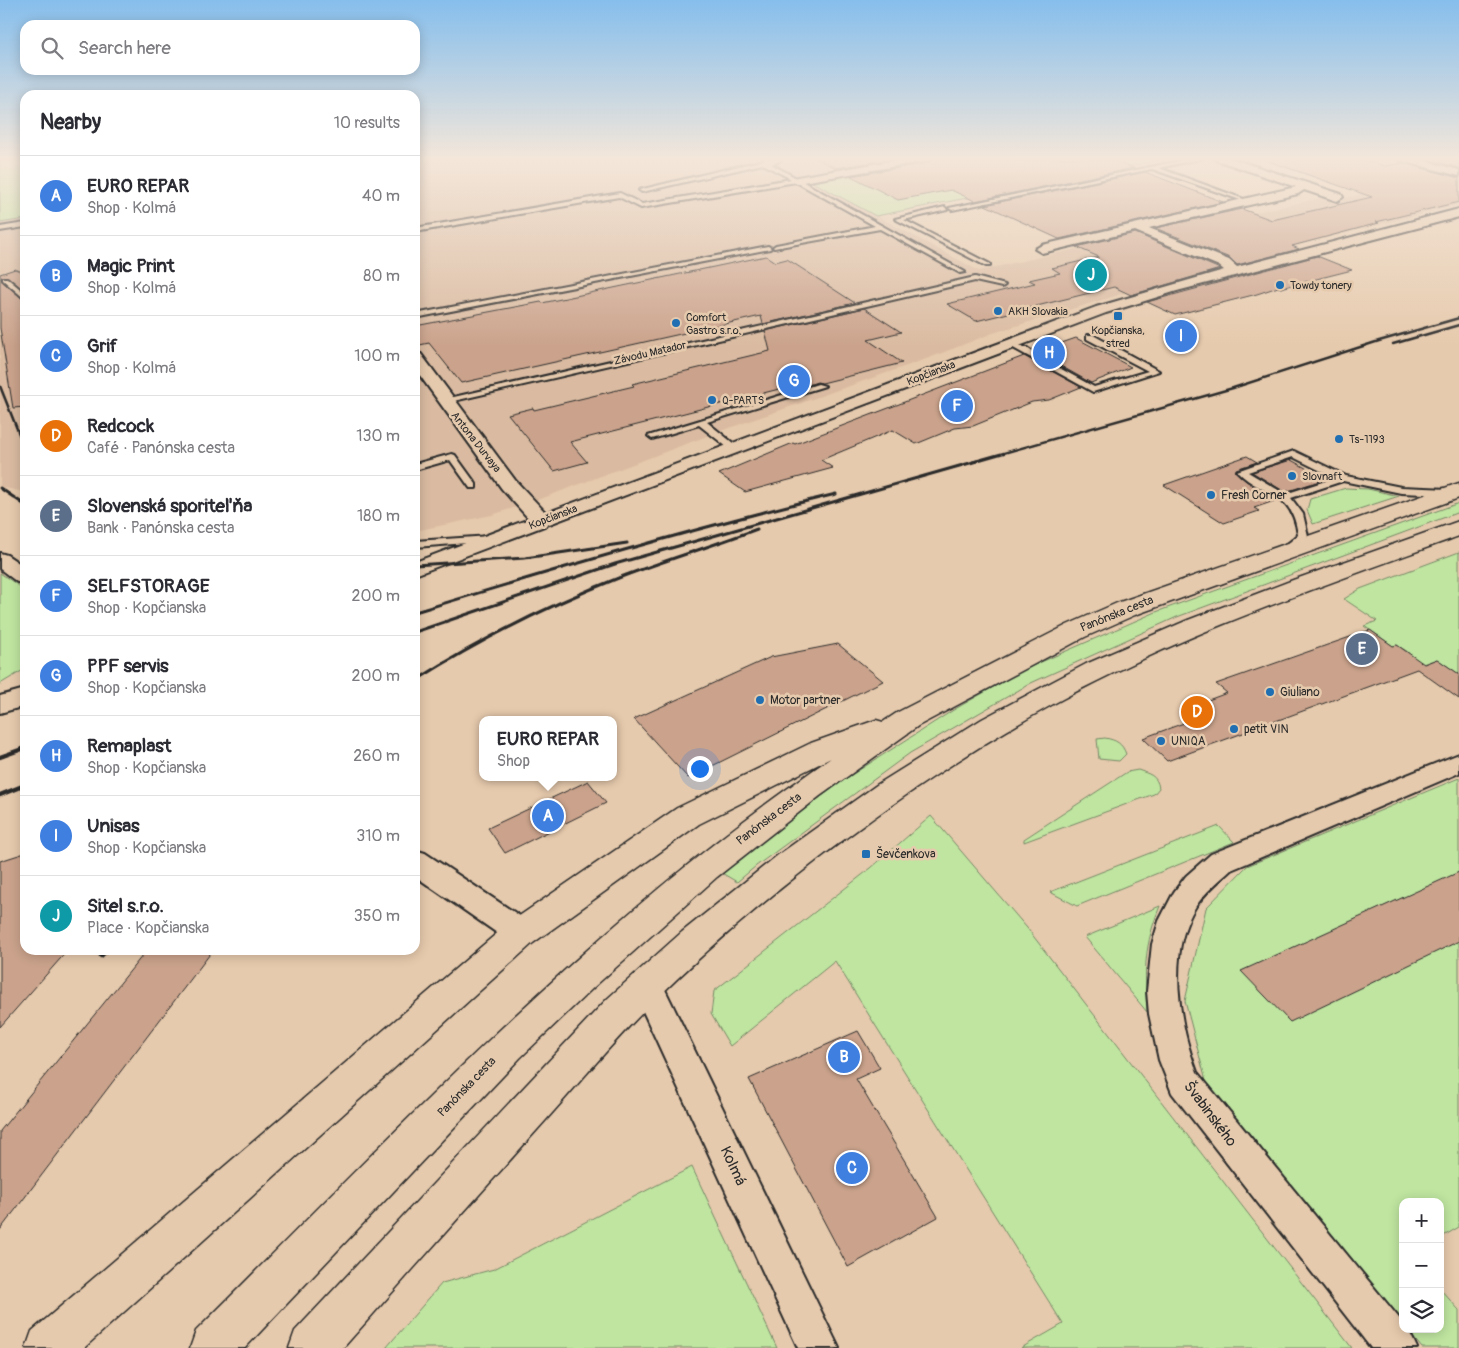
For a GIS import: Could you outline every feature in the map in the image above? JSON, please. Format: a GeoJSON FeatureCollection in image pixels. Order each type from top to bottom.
{"type":"FeatureCollection","features":[{"type":"Feature","properties":{"kind":"main road","name":"Panónska cesta"},"geometry":{"type":"LineString","coordinates":[[213,1348],[507,1046],[588,970],[675,892],[746,836],[908,719],[1076,631],[1126,609],[1456,491]]}},
{"type":"Feature","properties":{"kind":"main road"},"geometry":{"type":"LineString","coordinates":[[312,1348],[481,1161],[647,985],[764,886],[832,832],[914,776],[1010,716],[1069,684],[1143,649],[1266,600],[1459,528]]}},
{"type":"Feature","properties":{"kind":"main road"},"geometry":{"type":"LineString","coordinates":[[49,1348],[521,933],[596,878],[688,816],[821,750],[908,719]]}},
{"type":"Feature","properties":{"kind":"street"},"geometry":{"type":"LineString","coordinates":[[1042,249],[1168,221]]}},
{"type":"Feature","properties":{"kind":"street","name":"Kopčianska"},"geometry":{"type":"LineString","coordinates":[[420,567],[1124,302],[1233,271],[1428,221]]}},
{"type":"Feature","properties":{"kind":"street"},"geometry":{"type":"LineString","coordinates":[[1138,228],[1224,263],[1233,271]]}},
{"type":"Feature","properties":{"kind":"street","name":"Antona Durvaya"},"geometry":{"type":"LineString","coordinates":[[420,369],[528,509],[543,521]]}},
{"type":"Feature","properties":{"kind":"street"},"geometry":{"type":"LineString","coordinates":[[0,559],[20,573]]}},
{"type":"Feature","properties":{"kind":"street","name":"Švabinského"},"geometry":{"type":"LineString","coordinates":[[1397,1348],[1184,1082],[1175,1060],[1166,1026],[1163,993],[1164,959],[1174,921],[1184,901],[1202,879],[1221,862],[1459,764]]}},
{"type":"Feature","properties":{"kind":"street"},"geometry":{"type":"LineString","coordinates":[[420,864],[521,933]]}},
{"type":"Feature","properties":{"kind":"street","name":"Kolmá"},"geometry":{"type":"LineString","coordinates":[[647,985],[819,1348]]}},
{"type":"Feature","properties":{"kind":"lane"},"geometry":{"type":"LineString","coordinates":[[420,229],[468,221]]}},
{"type":"Feature","properties":{"kind":"lane"},"geometry":{"type":"LineString","coordinates":[[869,221],[962,272]]}},
{"type":"Feature","properties":{"kind":"lane"},"geometry":{"type":"LineString","coordinates":[[904,221],[988,265]]}},
{"type":"Feature","properties":{"kind":"lane"},"geometry":{"type":"LineString","coordinates":[[0,229],[20,226]]}},
{"type":"Feature","properties":{"kind":"lane"},"geometry":{"type":"LineString","coordinates":[[776,247],[880,227]]}},
{"type":"Feature","properties":{"kind":"lane"},"geometry":{"type":"LineString","coordinates":[[420,315],[768,248]]}},
{"type":"Feature","properties":{"kind":"lane"},"geometry":{"type":"LineString","coordinates":[[5,279],[20,292]]}},
{"type":"Feature","properties":{"kind":"lane","name":"Závodu Matador"},"geometry":{"type":"LineString","coordinates":[[445,401],[975,280],[1002,284]]}},
{"type":"Feature","properties":{"kind":"lane"},"geometry":{"type":"LineString","coordinates":[[1010,344],[1024,350],[1040,362],[1093,390],[1155,371],[1090,337]]}},
{"type":"Feature","properties":{"kind":"lane"},"geometry":{"type":"LineString","coordinates":[[652,436],[821,386]]}},
{"type":"Feature","properties":{"kind":"lane"},"geometry":{"type":"LineString","coordinates":[[701,422],[735,449]]}},
{"type":"Feature","properties":{"kind":"lane"},"geometry":{"type":"LineString","coordinates":[[1280,554],[1303,536],[1301,519],[1292,503],[1241,471],[1294,454],[1343,478],[1401,490],[1456,491]]}},
{"type":"Feature","properties":{"kind":"lane"},"geometry":{"type":"LineString","coordinates":[[420,466],[452,457],[473,486]]}},
{"type":"Feature","properties":{"kind":"lane"},"geometry":{"type":"LineString","coordinates":[[1284,497],[1343,478]]}},
{"type":"Feature","properties":{"kind":"lane"},"geometry":{"type":"LineString","coordinates":[[420,544],[494,539]]}},
{"type":"Feature","properties":{"kind":"shaded area"},"geometry":{"type":"Polygon","coordinates":[[[20,221],[20,491],[0,487],[0,223],[20,221]]]}},
{"type":"Feature","properties":{"kind":"shaded area"},"geometry":{"type":"Polygon","coordinates":[[[420,221],[886,221],[979,271],[1132,236],[1147,242],[1168,236],[1161,233],[1216,221],[1395,221],[1224,263],[993,333],[929,358],[715,433],[543,498],[492,515],[420,530],[420,221]]]}},
{"type":"Feature","properties":{"kind":"green space"},"geometry":{"type":"Polygon","coordinates":[[[1346,488],[1368,489],[1399,496],[1313,524],[1307,510],[1310,499],[1346,488]]]}},
{"type":"Feature","properties":{"kind":"green space"},"geometry":{"type":"Polygon","coordinates":[[[1459,503],[1459,512],[1177,617],[1031,683],[910,753],[737,882],[720,872],[845,779],[955,709],[1025,669],[1156,612],[1459,503]]]}},
{"type":"Feature","properties":{"kind":"green space"},"geometry":{"type":"Polygon","coordinates":[[[1459,552],[1459,674],[1437,659],[1414,667],[1408,652],[1397,645],[1393,646],[1364,626],[1377,621],[1344,599],[1360,589],[1459,552]]]}},
{"type":"Feature","properties":{"kind":"green space"},"geometry":{"type":"Polygon","coordinates":[[[0,573],[20,587],[20,672],[0,684],[0,573]]]}},
{"type":"Feature","properties":{"kind":"green space"},"geometry":{"type":"Polygon","coordinates":[[[1105,738],[1115,741],[1123,747],[1126,754],[1119,761],[1099,759],[1097,739],[1105,738]]]}},
{"type":"Feature","properties":{"kind":"green space"},"geometry":{"type":"Polygon","coordinates":[[[1138,770],[1152,776],[1156,780],[1159,788],[1154,794],[1024,842],[1024,839],[1127,772],[1138,770]]]}},
{"type":"Feature","properties":{"kind":"green space"},"geometry":{"type":"Polygon","coordinates":[[[1459,778],[1459,1227],[1444,1236],[1444,1198],[1399,1198],[1399,1320],[1207,1085],[1185,1001],[1206,908],[1247,866],[1459,778]]]}},
{"type":"Feature","properties":{"kind":"green space"},"geometry":{"type":"Polygon","coordinates":[[[931,816],[1027,928],[1352,1348],[1021,1348],[1063,1324],[835,961],[730,1046],[711,1014],[714,991],[871,868],[931,816]]]}},
{"type":"Feature","properties":{"kind":"green space"},"geometry":{"type":"Polygon","coordinates":[[[1219,826],[1234,842],[1077,906],[1050,892],[1219,826]]]}},
{"type":"Feature","properties":{"kind":"green space"},"geometry":{"type":"Polygon","coordinates":[[[1160,906],[1151,933],[1146,958],[1147,1012],[1085,937],[1160,906]]]}},
{"type":"Feature","properties":{"kind":"green space"},"geometry":{"type":"Polygon","coordinates":[[[692,1167],[777,1348],[386,1348],[442,1283],[494,1269],[692,1167]]]}},
{"type":"Feature","properties":{"kind":"green space"},"geometry":{"type":"Polygon","coordinates":[[[1444,1293],[1459,1310],[1459,1348],[1422,1348],[1409,1333],[1444,1333],[1444,1293]]]}},
{"type":"Feature","properties":{"kind":"building"},"geometry":{"type":"Polygon","coordinates":[[[1020,221],[1139,221],[1059,239],[1020,221]]]}},
{"type":"Feature","properties":{"kind":"building"},"geometry":{"type":"Polygon","coordinates":[[[1187,221],[1381,221],[1376,222],[1379,223],[1292,246],[1299,249],[1237,265],[1230,258],[1155,228],[1187,221]]]}},
{"type":"Feature","properties":{"kind":"building"},"geometry":{"type":"Polygon","coordinates":[[[1135,233],[1220,269],[1131,295],[1114,287],[976,321],[947,304],[1035,283],[1029,280],[1060,273],[1052,268],[1099,257],[1076,247],[1135,233]]]}},
{"type":"Feature","properties":{"kind":"building"},"geometry":{"type":"Polygon","coordinates":[[[766,256],[775,262],[787,259],[855,303],[763,324],[761,316],[461,383],[429,343],[420,345],[420,325],[542,303],[766,256]]]}},
{"type":"Feature","properties":{"kind":"building"},"geometry":{"type":"Polygon","coordinates":[[[1317,256],[1352,270],[1281,288],[1278,287],[1175,315],[1147,302],[1317,256]]]}},
{"type":"Feature","properties":{"kind":"building"},"geometry":{"type":"Polygon","coordinates":[[[15,269],[20,271],[20,287],[8,277],[1,278],[20,297],[20,407],[13,408],[0,328],[0,274],[15,269]]]}},
{"type":"Feature","properties":{"kind":"building"},"geometry":{"type":"Polygon","coordinates":[[[864,308],[901,332],[868,340],[902,363],[822,383],[817,382],[799,388],[795,385],[570,442],[587,462],[554,471],[508,414],[533,408],[534,410],[634,386],[632,384],[770,351],[765,331],[864,308]]]}},
{"type":"Feature","properties":{"kind":"building"},"geometry":{"type":"Polygon","coordinates":[[[1076,338],[1131,367],[1091,383],[1036,352],[1076,338]]]}},
{"type":"Feature","properties":{"kind":"building"},"geometry":{"type":"Polygon","coordinates":[[[1024,356],[1081,387],[1049,400],[1032,402],[973,426],[955,428],[916,444],[893,430],[821,460],[833,468],[745,492],[719,474],[793,443],[795,444],[1024,356]]]}},
{"type":"Feature","properties":{"kind":"building","name":"Fresh Corner"},"geometry":{"type":"Polygon","coordinates":[[[1247,456],[1257,462],[1236,469],[1236,472],[1246,481],[1277,500],[1254,508],[1259,511],[1224,523],[1164,485],[1247,456]]]}},
{"type":"Feature","properties":{"kind":"building"},"geometry":{"type":"Polygon","coordinates":[[[1291,460],[1326,479],[1285,492],[1252,472],[1291,460]]]}},
{"type":"Feature","properties":{"kind":"building"},"geometry":{"type":"Polygon","coordinates":[[[1370,630],[1393,646],[1397,645],[1424,664],[1437,659],[1459,674],[1459,699],[1417,669],[1167,761],[1143,738],[1192,720],[1181,710],[1227,693],[1216,684],[1370,630]]]}},
{"type":"Feature","properties":{"kind":"building","name":"Motor partner"},"geometry":{"type":"Polygon","coordinates":[[[838,644],[883,681],[688,778],[634,719],[771,657],[838,644]]]}},
{"type":"Feature","properties":{"kind":"building"},"geometry":{"type":"Polygon","coordinates":[[[588,781],[606,803],[505,853],[488,828],[588,781]]]}},
{"type":"Feature","properties":{"kind":"building"},"geometry":{"type":"Polygon","coordinates":[[[20,855],[20,955],[64,955],[0,1027],[0,861],[20,855]]]}},
{"type":"Feature","properties":{"kind":"building"},"geometry":{"type":"Polygon","coordinates":[[[1459,872],[1459,941],[1290,1022],[1241,971],[1459,872]]]}},
{"type":"Feature","properties":{"kind":"building"},"geometry":{"type":"Polygon","coordinates":[[[143,955],[209,955],[0,1230],[0,1131],[143,955]]]}},
{"type":"Feature","properties":{"kind":"building"},"geometry":{"type":"Polygon","coordinates":[[[858,1031],[880,1068],[856,1079],[938,1217],[848,1267],[749,1079],[858,1031]]]}},
{"type":"Feature","properties":{"kind":"railway"},"geometry":{"type":"LineString","coordinates":[[972,462],[1233,388],[1379,341],[1459,318]]}},
{"type":"Feature","properties":{"kind":"railway"},"geometry":{"type":"LineString","coordinates":[[1393,344],[1459,325]]}},
{"type":"Feature","properties":{"kind":"railway"},"geometry":{"type":"LineString","coordinates":[[0,386],[20,436]]}},
{"type":"Feature","properties":{"kind":"railway"},"geometry":{"type":"LineString","coordinates":[[420,630],[615,564],[977,461]]}},
{"type":"Feature","properties":{"kind":"railway"},"geometry":{"type":"LineString","coordinates":[[0,488],[20,502]]}},
{"type":"Feature","properties":{"kind":"railway"},"geometry":{"type":"LineString","coordinates":[[420,611],[677,535],[836,494]]}},
{"type":"Feature","properties":{"kind":"railway"},"geometry":{"type":"LineString","coordinates":[[420,678],[490,637],[568,599],[621,577],[757,529]]}},
{"type":"Feature","properties":{"kind":"railway"},"geometry":{"type":"LineString","coordinates":[[420,565],[525,558],[627,543]]}},
{"type":"Feature","properties":{"kind":"railway"},"geometry":{"type":"LineString","coordinates":[[0,757],[20,750]]}},
{"type":"Feature","properties":{"kind":"railway"},"geometry":{"type":"LineString","coordinates":[[0,795],[20,787]]}},
{"type":"Feature","properties":{"kind":"place","name":"Sitel s.r.o."},"geometry":{"type":"Point","coordinates":[1091,275]}},
{"type":"Feature","properties":{"kind":"place","name":"Towdy tonery"},"geometry":{"type":"Point","coordinates":[1280,285]}},
{"type":"Feature","properties":{"kind":"place","name":"AKH Slovakia"},"geometry":{"type":"Point","coordinates":[998,311]}},
{"type":"Feature","properties":{"kind":"place","name":"Kopčianska, stred"},"geometry":{"type":"Point","coordinates":[1118,316]}},
{"type":"Feature","properties":{"kind":"place","name":"Comfort Gastro s.r.o."},"geometry":{"type":"Point","coordinates":[676,323]}},
{"type":"Feature","properties":{"kind":"place","name":"Unisas"},"geometry":{"type":"Point","coordinates":[1181,336]}},
{"type":"Feature","properties":{"kind":"place","name":"Remaplast"},"geometry":{"type":"Point","coordinates":[1049,353]}},
{"type":"Feature","properties":{"kind":"place","name":"PPF servis"},"geometry":{"type":"Point","coordinates":[794,381]}},
{"type":"Feature","properties":{"kind":"place","name":"Q-PARTS"},"geometry":{"type":"Point","coordinates":[712,400]}},
{"type":"Feature","properties":{"kind":"place","name":"SELFSTORAGE"},"geometry":{"type":"Point","coordinates":[957,406]}},
{"type":"Feature","properties":{"kind":"place","name":"Ts-1193"},"geometry":{"type":"Point","coordinates":[1339,439]}},
{"type":"Feature","properties":{"kind":"place","name":"Slovnaft"},"geometry":{"type":"Point","coordinates":[1292,476]}},
{"type":"Feature","properties":{"kind":"place","name":"Fresh Corner"},"geometry":{"type":"Point","coordinates":[1211,495]}},
{"type":"Feature","properties":{"kind":"place","name":"Slovenská sporiteľňa"},"geometry":{"type":"Point","coordinates":[1362,649]}},
{"type":"Feature","properties":{"kind":"place","name":"Giuliano"},"geometry":{"type":"Point","coordinates":[1270,692]}},
{"type":"Feature","properties":{"kind":"place","name":"Motor partner"},"geometry":{"type":"Point","coordinates":[760,700]}},
{"type":"Feature","properties":{"kind":"place","name":"Redcock"},"geometry":{"type":"Point","coordinates":[1197,712]}},
{"type":"Feature","properties":{"kind":"place","name":"petit VIN"},"geometry":{"type":"Point","coordinates":[1234,729]}},
{"type":"Feature","properties":{"kind":"place","name":"UNIQA"},"geometry":{"type":"Point","coordinates":[1161,741]}},
{"type":"Feature","properties":{"kind":"place","name":"EURO REPAR"},"geometry":{"type":"Point","coordinates":[548,816]}},
{"type":"Feature","properties":{"kind":"place","name":"Ševčenkova"},"geometry":{"type":"Point","coordinates":[866,854]}},
{"type":"Feature","properties":{"kind":"place","name":"Magic Print"},"geometry":{"type":"Point","coordinates":[844,1057]}},
{"type":"Feature","properties":{"kind":"place","name":"Grif"},"geometry":{"type":"Point","coordinates":[852,1168]}}]}
